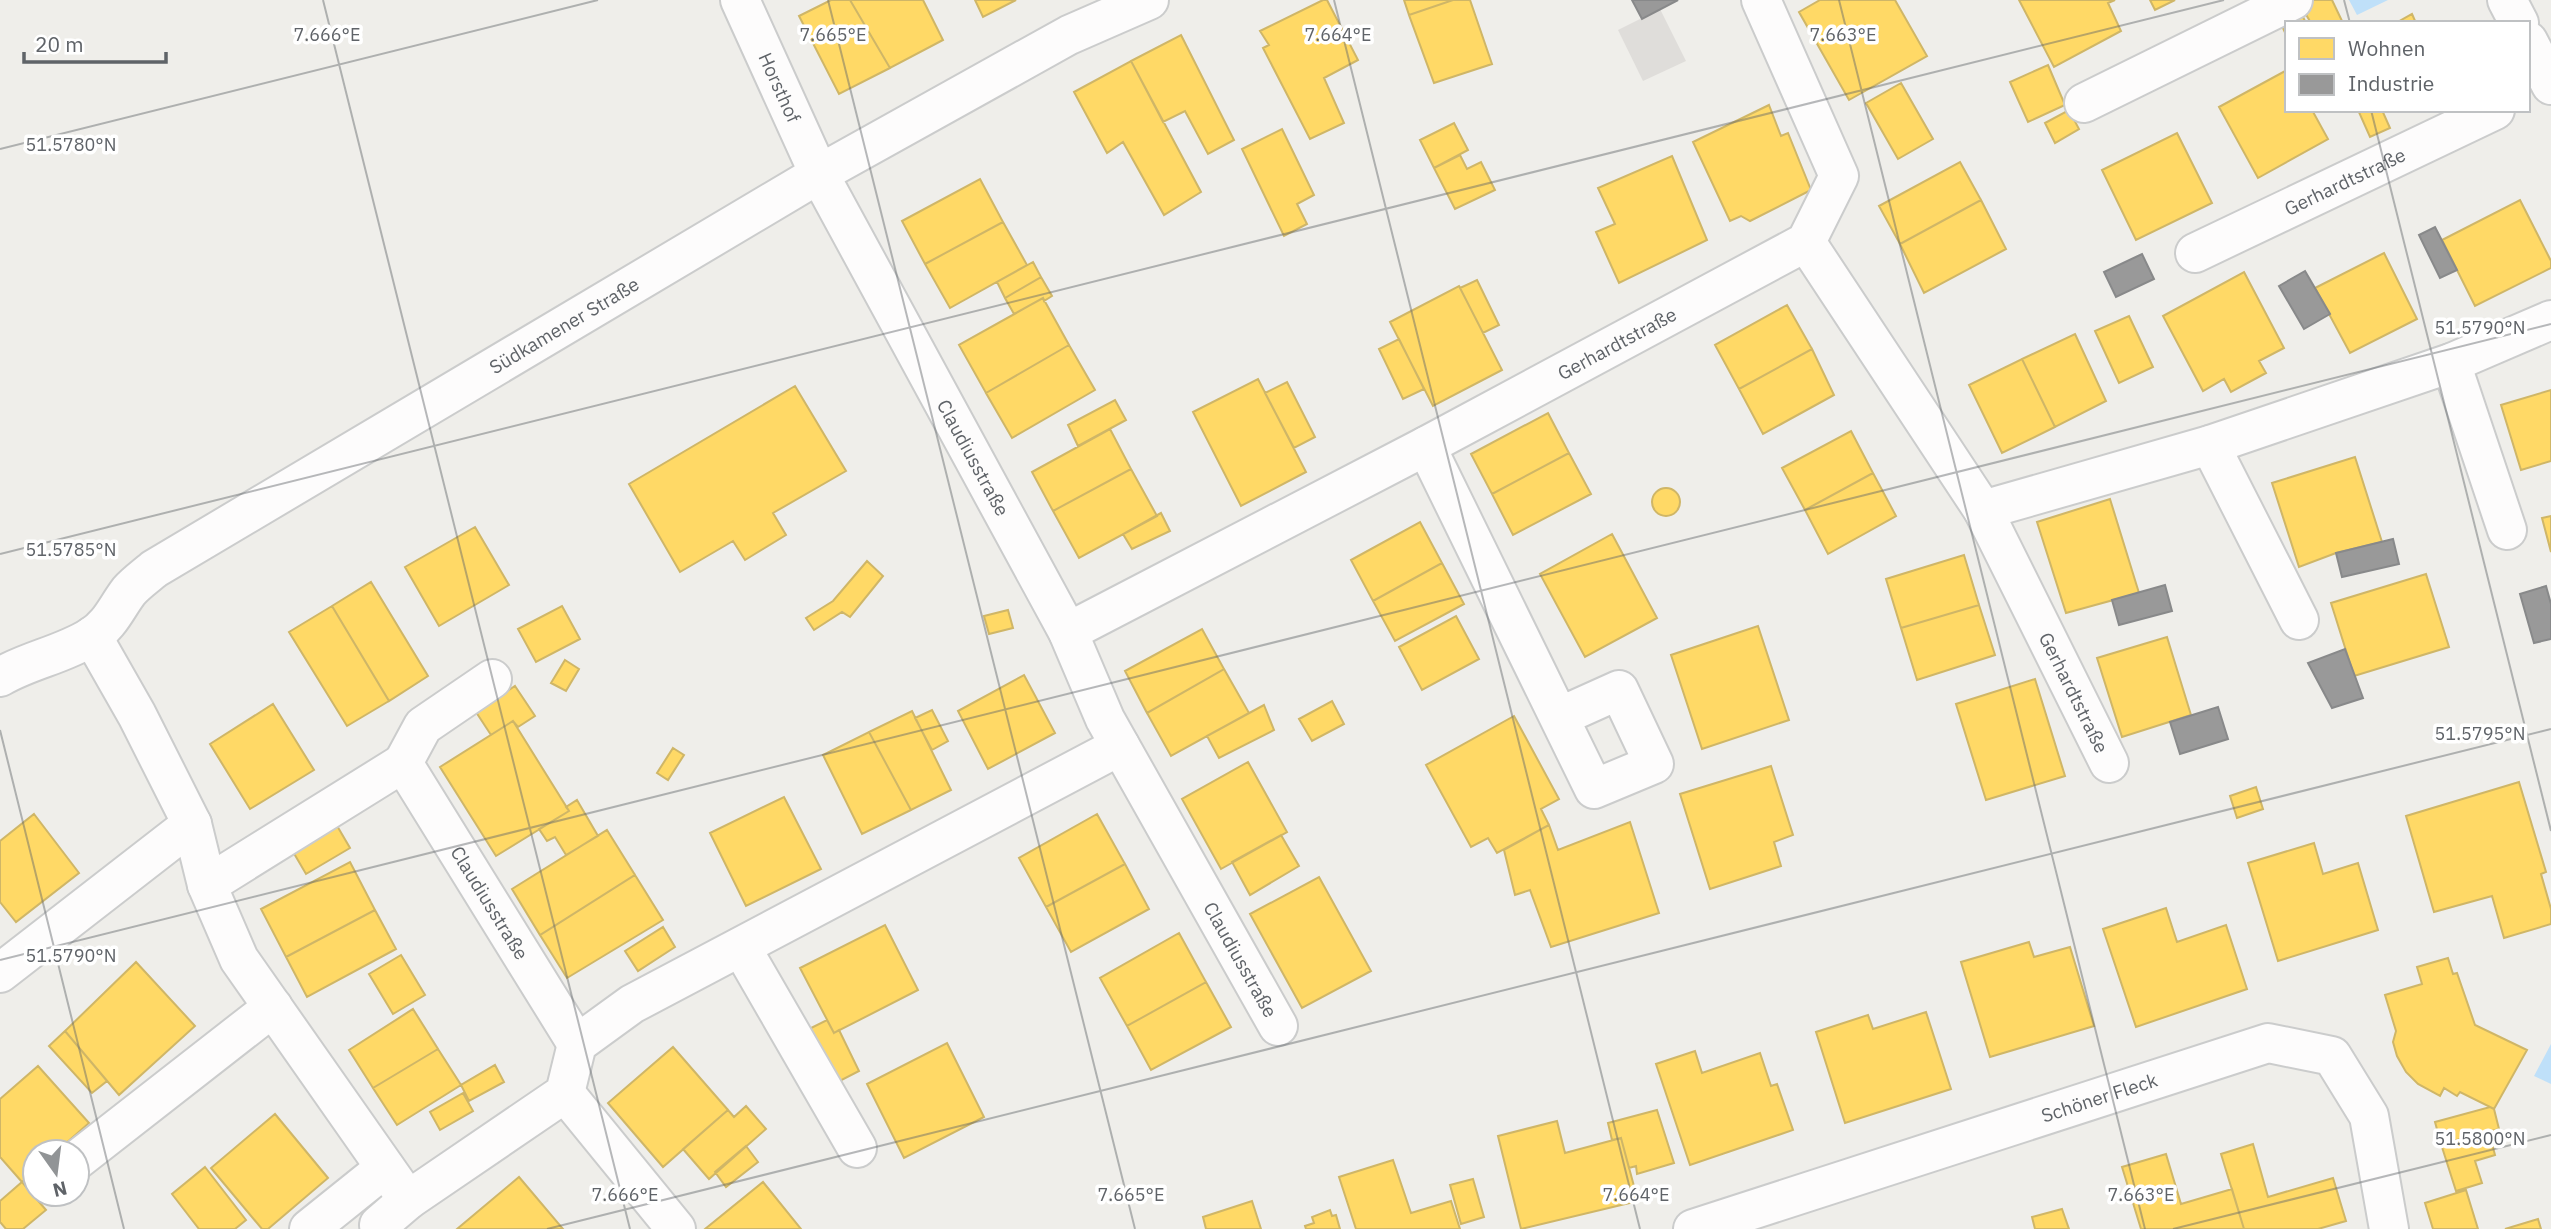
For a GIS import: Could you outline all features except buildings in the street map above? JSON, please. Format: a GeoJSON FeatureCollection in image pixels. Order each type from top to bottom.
{"type":"FeatureCollection","features":[{"type":"Feature","properties":{"kind":"street","name":"Horsthof"},"geometry":{"type":"LineString","coordinates":[[740,0],[819,174]]}},
{"type":"Feature","properties":{"kind":"street","name":"Südkamener Straße"},"geometry":{"type":"LineString","coordinates":[[0,677],[34,661],[62,652],[92,636],[112,619],[130,589],[154,569],[819,174],[1069,35],[1149,0]]}},
{"type":"Feature","properties":{"kind":"street"},"geometry":{"type":"LineString","coordinates":[[1761,0],[1839,176],[1806,242]]}},
{"type":"Feature","properties":{"kind":"street"},"geometry":{"type":"LineString","coordinates":[[2084,103],[2293,0]]}},
{"type":"Feature","properties":{"kind":"street"},"geometry":{"type":"LineString","coordinates":[[2507,0],[2518,21]]}},
{"type":"Feature","properties":{"kind":"street"},"geometry":{"type":"LineString","coordinates":[[2530,45],[2551,85],[2530,93]]}},
{"type":"Feature","properties":{"kind":"street","name":"Gerhardtstraße"},"geometry":{"type":"LineString","coordinates":[[2195,253],[2491,112]]}},
{"type":"Feature","properties":{"kind":"street","name":"Claudiusstraße"},"geometry":{"type":"LineString","coordinates":[[819,174],[1068,632],[1105,719],[1278,1026]]}},
{"type":"Feature","properties":{"kind":"street","name":"Gerhardtstraße"},"geometry":{"type":"LineString","coordinates":[[1068,632],[1426,446],[1806,242],[1983,510],[2109,762]]}},
{"type":"Feature","properties":{"kind":"street"},"geometry":{"type":"LineString","coordinates":[[1983,510],[2210,445],[2451,363],[2551,320]]}},
{"type":"Feature","properties":{"kind":"street"},"geometry":{"type":"LineString","coordinates":[[2451,363],[2507,530]]}},
{"type":"Feature","properties":{"kind":"street"},"geometry":{"type":"LineString","coordinates":[[2210,445],[2298,620]]}},
{"type":"Feature","properties":{"kind":"street"},"geometry":{"type":"LineString","coordinates":[[1426,446],[1559,717]]}},
{"type":"Feature","properties":{"kind":"street"},"geometry":{"type":"LineString","coordinates":[[92,636],[137,715],[192,824],[207,885],[239,960],[408,1200]]}},
{"type":"Feature","properties":{"kind":"street"},"geometry":{"type":"LineString","coordinates":[[207,885],[403,763],[423,726],[492,679]]}},
{"type":"Feature","properties":{"kind":"street"},"geometry":{"type":"LineString","coordinates":[[382,1229],[379,1226],[408,1200],[565,1093],[577,1044],[632,1004],[1121,746]]}},
{"type":"Feature","properties":{"kind":"street","name":"Claudiusstraße"},"geometry":{"type":"LineString","coordinates":[[403,763],[577,1044]]}},
{"type":"Feature","properties":{"kind":"street"},"geometry":{"type":"LineString","coordinates":[[0,973],[192,824]]}},
{"type":"Feature","properties":{"kind":"street"},"geometry":{"type":"LineString","coordinates":[[741,947],[858,1148]]}},
{"type":"Feature","properties":{"kind":"street"},"geometry":{"type":"LineString","coordinates":[[91,1149],[273,1007]]}},
{"type":"Feature","properties":{"kind":"street","name":"Schöner Fleck"},"geometry":{"type":"LineString","coordinates":[[1693,1229],[2269,1043],[2332,1056],[2369,1116],[2389,1229]]}},
{"type":"Feature","properties":{"kind":"street"},"geometry":{"type":"LineString","coordinates":[[565,1093],[676,1229]]}},
{"type":"Feature","properties":{"kind":"street"},"geometry":{"type":"LineString","coordinates":[[309,1229],[385,1168]]}},
{"type":"Feature","properties":{"kind":"shaded area"},"geometry":{"type":"Polygon","coordinates":[[[1660,9],[1686,61],[1643,81],[1618,30],[1660,9]]]}},
{"type":"Feature","properties":{"kind":"water"},"geometry":{"type":"Polygon","coordinates":[[[2349,0],[2388,0],[2357,15],[2349,0]]]}},
{"type":"Feature","properties":{"kind":"water"},"geometry":{"type":"Polygon","coordinates":[[[2551,1044],[2551,1084],[2534,1076],[2551,1044]]]}}]}
